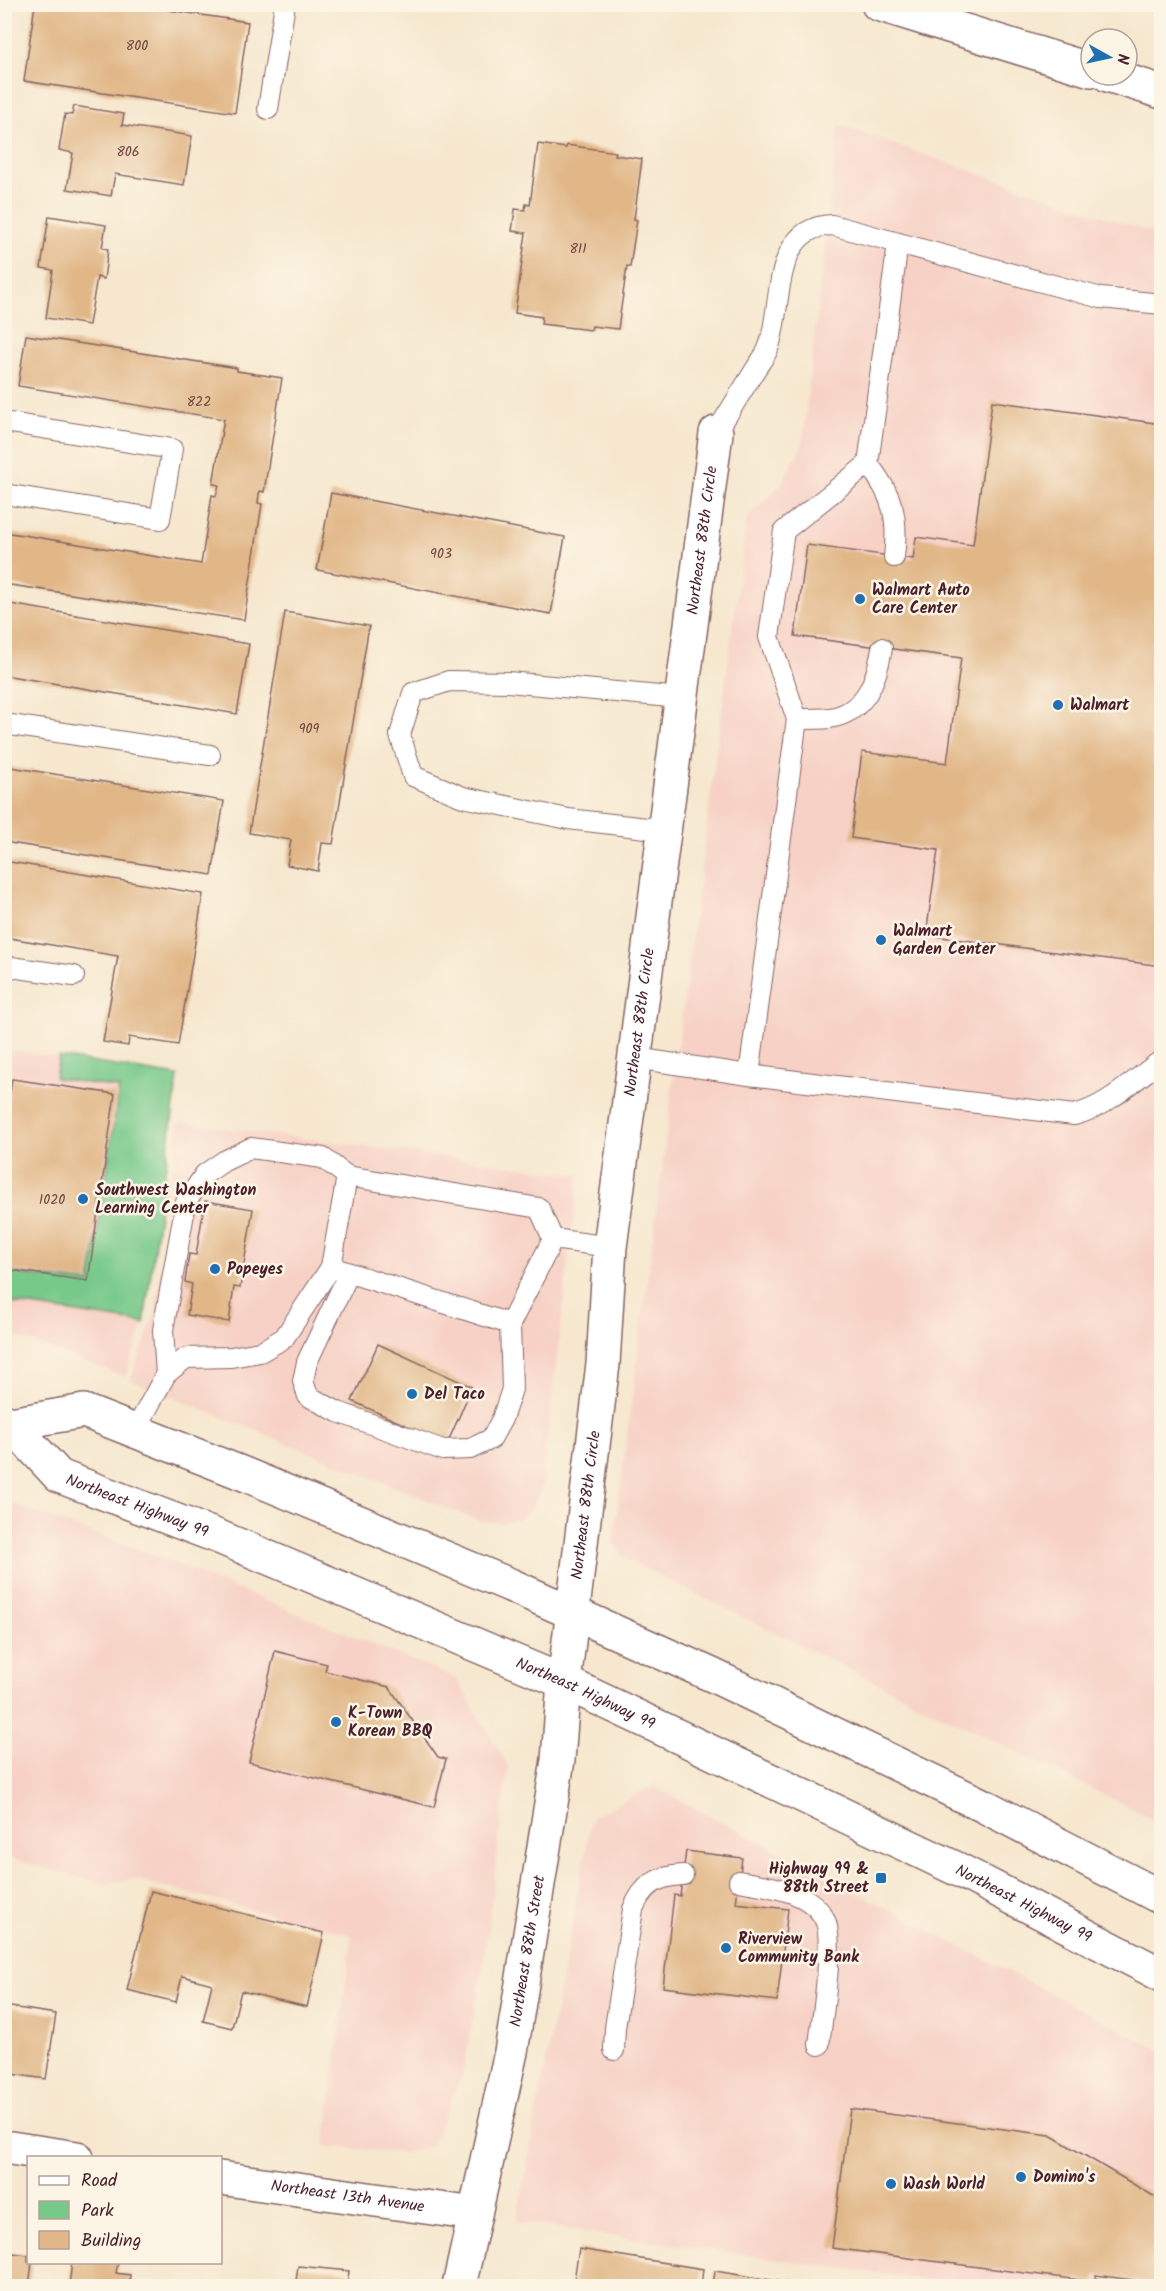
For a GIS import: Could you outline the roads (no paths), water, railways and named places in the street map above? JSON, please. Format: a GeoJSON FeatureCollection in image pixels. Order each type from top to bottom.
{"type":"FeatureCollection","features":[{"type":"Feature","properties":{"kind":"main road"},"geometry":{"type":"LineString","coordinates":[[878,4],[1079,66]]}},
{"type":"Feature","properties":{"kind":"main road"},"geometry":{"type":"LineString","coordinates":[[1139,85],[1161,92]]}},
{"type":"Feature","properties":{"kind":"main road","name":"Northeast 88th Circle"},"geometry":{"type":"LineString","coordinates":[[573,1613],[603,1365],[609,1247],[716,433]]}},
{"type":"Feature","properties":{"kind":"main road","name":"Northeast Highway 99"},"geometry":{"type":"LineString","coordinates":[[8,1422],[84,1411],[244,1473],[489,1575],[847,1739],[986,1807],[1161,1898]]}},
{"type":"Feature","properties":{"kind":"main road","name":"Northeast Highway 99"},"geometry":{"type":"LineString","coordinates":[[8,1422],[59,1476],[219,1536],[564,1682],[949,1865],[1161,1975]]}},
{"type":"Feature","properties":{"kind":"main road","name":"Northeast 88th Street"},"geometry":{"type":"LineString","coordinates":[[459,2286],[513,2041],[558,1760],[564,1682],[573,1613]]}},
{"type":"Feature","properties":{"kind":"main road"},"geometry":{"type":"LineString","coordinates":[[4,2147],[70,2156]]}},
{"type":"Feature","properties":{"kind":"main road","name":"Northeast 13th Avenue"},"geometry":{"type":"LineString","coordinates":[[222,2178],[476,2214]]}},
{"type":"Feature","properties":{"kind":"lane"},"geometry":{"type":"LineString","coordinates":[[268,109],[285,4]]}},
{"type":"Feature","properties":{"kind":"lane"},"geometry":{"type":"LineString","coordinates":[[716,433],[769,346],[780,283],[793,247],[806,232],[819,226],[832,225],[1101,298],[1161,304]]}},
{"type":"Feature","properties":{"kind":"lane"},"geometry":{"type":"LineString","coordinates":[[894,557],[896,518],[889,495],[868,464],[898,243]]}},
{"type":"Feature","properties":{"kind":"lane"},"geometry":{"type":"LineString","coordinates":[[4,422],[172,449],[160,519],[4,494]]}},
{"type":"Feature","properties":{"kind":"lane"},"geometry":{"type":"LineString","coordinates":[[749,1075],[797,719],[769,637],[784,531],[868,464]]}},
{"type":"Feature","properties":{"kind":"lane"},"geometry":{"type":"LineString","coordinates":[[797,719],[832,718],[848,712],[860,702],[870,690],[878,673],[882,648]]}},
{"type":"Feature","properties":{"kind":"lane"},"geometry":{"type":"LineString","coordinates":[[664,830],[568,819],[463,797],[413,776],[400,735],[412,693],[449,681],[508,682],[681,698]]}},
{"type":"Feature","properties":{"kind":"lane"},"geometry":{"type":"LineString","coordinates":[[4,724],[210,755]]}},
{"type":"Feature","properties":{"kind":"lane"},"geometry":{"type":"LineString","coordinates":[[4,966],[74,976]]}},
{"type":"Feature","properties":{"kind":"lane"},"geometry":{"type":"LineString","coordinates":[[635,1058],[749,1075],[1074,1115],[1088,1112],[1102,1104],[1161,1060]]}},
{"type":"Feature","properties":{"kind":"lane"},"geometry":{"type":"LineString","coordinates":[[166,1374],[163,1330],[186,1202],[205,1174],[224,1161],[251,1148],[323,1158],[346,1176],[539,1208],[553,1239]]}},
{"type":"Feature","properties":{"kind":"lane"},"geometry":{"type":"LineString","coordinates":[[346,1176],[340,1270],[307,1362],[303,1381],[308,1396],[338,1412],[443,1450],[470,1449],[491,1439],[502,1419],[512,1389],[510,1324],[553,1239]]}},
{"type":"Feature","properties":{"kind":"lane"},"geometry":{"type":"LineString","coordinates":[[553,1239],[609,1247]]}},
{"type":"Feature","properties":{"kind":"lane"},"geometry":{"type":"LineString","coordinates":[[340,1270],[510,1324]]}},
{"type":"Feature","properties":{"kind":"lane"},"geometry":{"type":"LineString","coordinates":[[135,1431],[166,1374],[186,1358],[231,1357],[260,1352],[284,1338],[340,1270]]}},
{"type":"Feature","properties":{"kind":"lane"},"geometry":{"type":"LineString","coordinates":[[614,2050],[615,2028],[636,1902],[647,1885],[659,1878],[683,1875]]}},
{"type":"Feature","properties":{"kind":"lane"},"geometry":{"type":"LineString","coordinates":[[739,1881],[775,1887],[802,1898],[815,1907],[825,1919],[829,1943],[819,2045]]}},
{"type":"Feature","properties":{"kind":"place","name":"Walmart Auto Care Center"},"geometry":{"type":"Point","coordinates":[860,599]}},
{"type":"Feature","properties":{"kind":"place","name":"Walmart"},"geometry":{"type":"Point","coordinates":[1058,705]}},
{"type":"Feature","properties":{"kind":"place","name":"Walmart Garden Center"},"geometry":{"type":"Point","coordinates":[881,940]}},
{"type":"Feature","properties":{"kind":"place","name":"Southwest Washington Learning Center"},"geometry":{"type":"Point","coordinates":[83,1199]}},
{"type":"Feature","properties":{"kind":"place","name":"Popeyes"},"geometry":{"type":"Point","coordinates":[215,1269]}},
{"type":"Feature","properties":{"kind":"place","name":"Del Taco"},"geometry":{"type":"Point","coordinates":[412,1394]}},
{"type":"Feature","properties":{"kind":"place","name":"K-Town Korean BBQ"},"geometry":{"type":"Point","coordinates":[336,1722]}},
{"type":"Feature","properties":{"kind":"place","name":"Highway 99 & 88th Street"},"geometry":{"type":"Point","coordinates":[881,1878]}},
{"type":"Feature","properties":{"kind":"place","name":"Riverview Community Bank"},"geometry":{"type":"Point","coordinates":[726,1948]}},
{"type":"Feature","properties":{"kind":"place","name":"Domino's"},"geometry":{"type":"Point","coordinates":[1021,2177]}},
{"type":"Feature","properties":{"kind":"place","name":"Wash World"},"geometry":{"type":"Point","coordinates":[891,2184]}}]}
